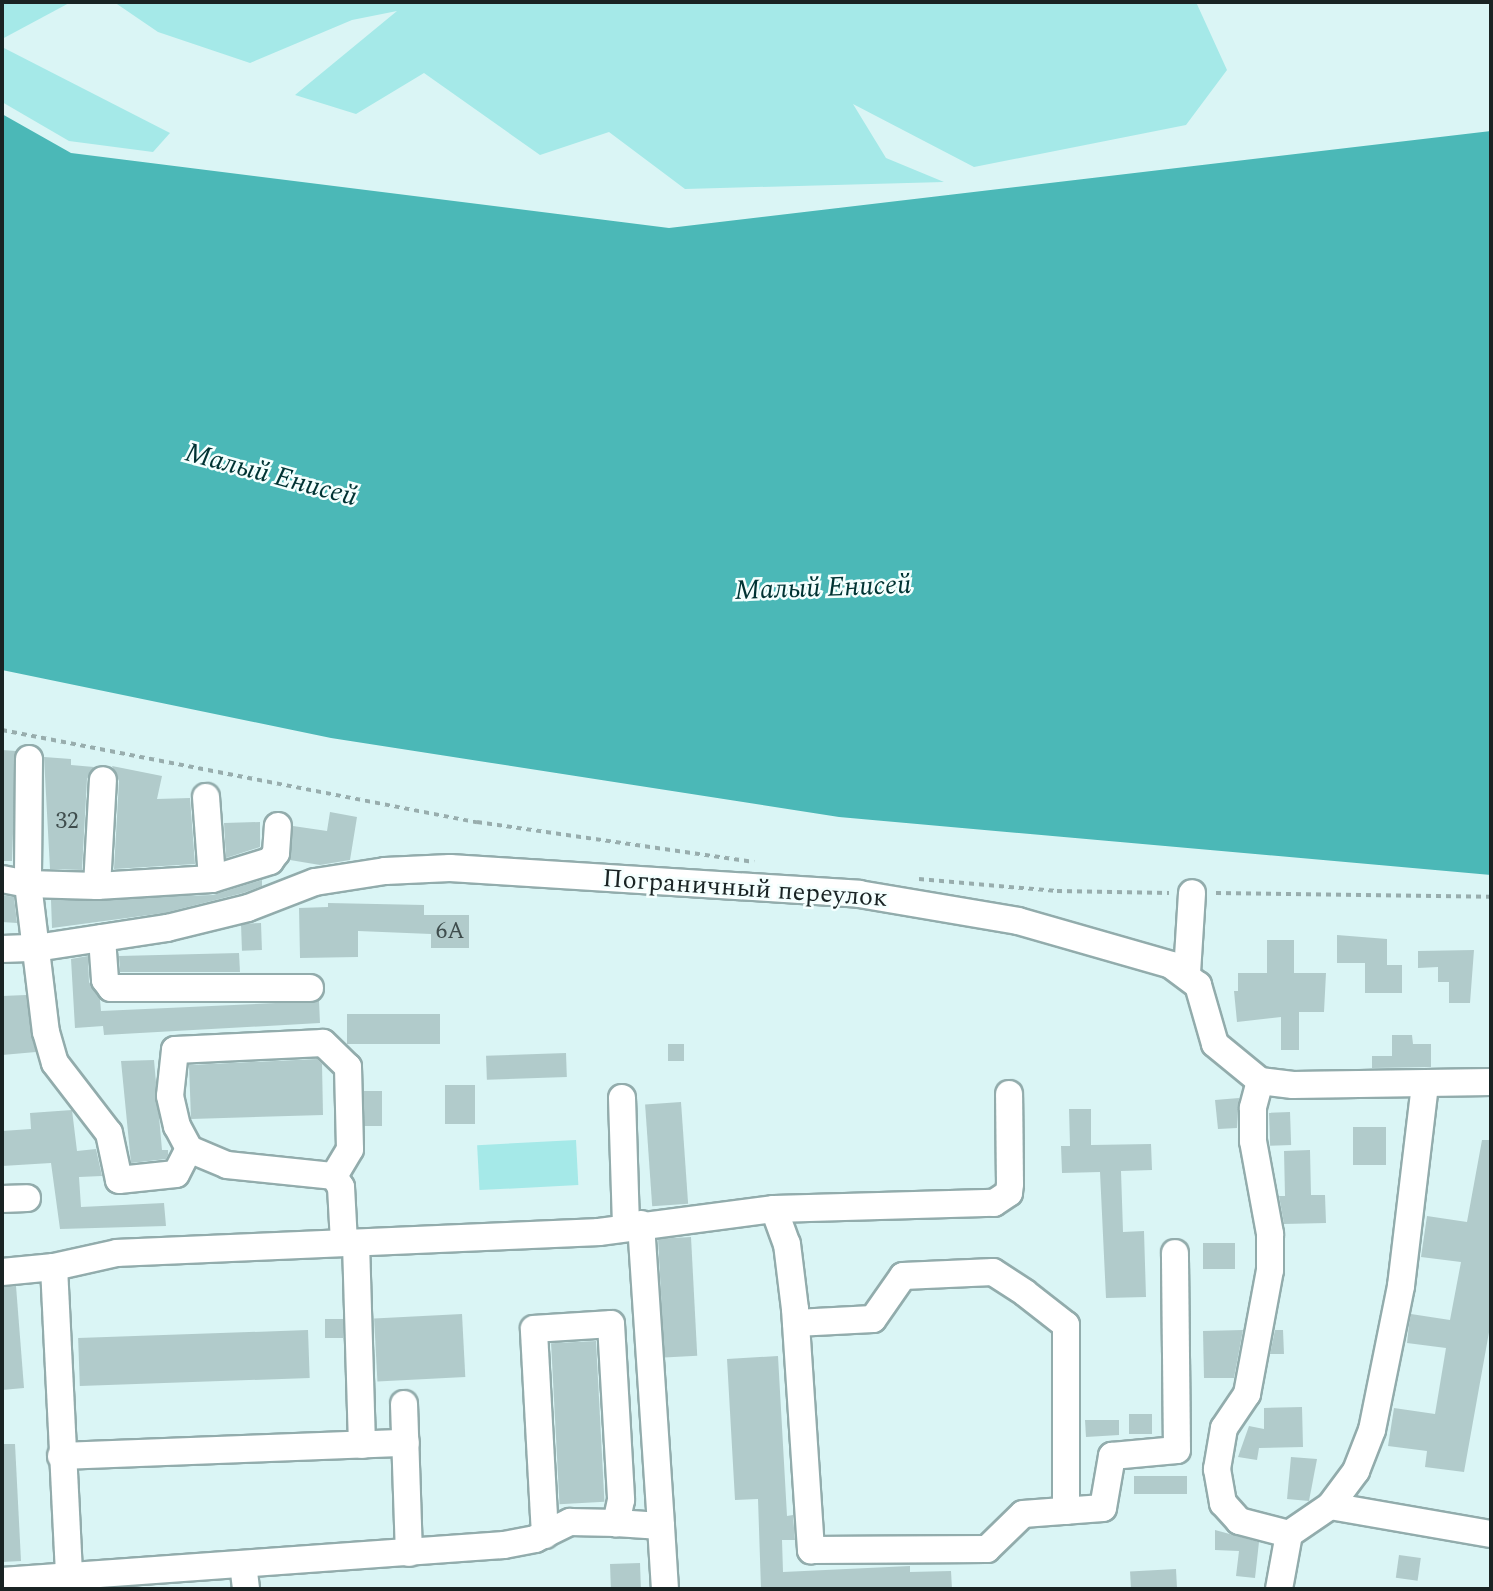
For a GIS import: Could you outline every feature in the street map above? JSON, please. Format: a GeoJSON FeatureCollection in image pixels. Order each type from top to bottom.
{"type":"FeatureCollection","features":[{"type":"Feature","properties":{"kind":"street"},"geometry":{"type":"LineString","coordinates":[[29,759],[28,884],[46,1032],[55,1063],[108,1133],[119,1180],[176,1174],[189,1149]]}},
{"type":"Feature","properties":{"kind":"street"},"geometry":{"type":"LineString","coordinates":[[97,886],[103,780]]}},
{"type":"Feature","properties":{"kind":"street"},"geometry":{"type":"LineString","coordinates":[[206,797],[212,879]]}},
{"type":"Feature","properties":{"kind":"street"},"geometry":{"type":"LineString","coordinates":[[2,879],[28,884],[97,886],[212,879],[270,861],[276,853],[278,826]]}},
{"type":"Feature","properties":{"kind":"street","name":"Пограничный переулок"},"geometry":{"type":"LineString","coordinates":[[2,949],[36,948],[102,939],[248,908],[315,883],[385,871],[450,868],[859,894],[1017,921],[1187,973]]}},
{"type":"Feature","properties":{"kind":"street"},"geometry":{"type":"LineString","coordinates":[[1192,893],[1187,973],[1198,985],[1215,1044],[1260,1081],[1425,1085],[1491,1082]]}},
{"type":"Feature","properties":{"kind":"street"},"geometry":{"type":"LineString","coordinates":[[102,939],[105,980],[111,988],[310,988]]}},
{"type":"Feature","properties":{"kind":"street"},"geometry":{"type":"LineString","coordinates":[[323,1043],[348,1067],[350,1149],[334,1176],[227,1165],[189,1149],[177,1126],[170,1096],[175,1050],[323,1043]]}},
{"type":"Feature","properties":{"kind":"street"},"geometry":{"type":"LineString","coordinates":[[1260,1081],[1253,1108],[1253,1141],[1270,1234],[1270,1270],[1247,1394],[1224,1427],[1217,1469],[1223,1503],[1239,1521],[1289,1534]]}},
{"type":"Feature","properties":{"kind":"street"},"geometry":{"type":"LineString","coordinates":[[1279,1589],[1289,1534],[1330,1506],[1356,1471],[1372,1430],[1401,1286],[1425,1085]]}},
{"type":"Feature","properties":{"kind":"street"},"geometry":{"type":"LineString","coordinates":[[2,1272],[54,1267],[117,1253],[599,1232],[634,1225],[774,1209],[1002,1200],[1010,1184],[1009,1094]]}},
{"type":"Feature","properties":{"kind":"street"},"geometry":{"type":"LineString","coordinates":[[622,1098],[665,1589]]}},
{"type":"Feature","properties":{"kind":"street"},"geometry":{"type":"LineString","coordinates":[[334,1176],[341,1187],[350,1243],[362,1445]]}},
{"type":"Feature","properties":{"kind":"street"},"geometry":{"type":"LineString","coordinates":[[774,1209],[787,1244],[796,1323],[811,1550],[987,1549],[1023,1514],[1103,1508],[1112,1456],[1177,1450],[1175,1253]]}},
{"type":"Feature","properties":{"kind":"street"},"geometry":{"type":"LineString","coordinates":[[54,1267],[69,1583]]}},
{"type":"Feature","properties":{"kind":"street"},"geometry":{"type":"LineString","coordinates":[[796,1323],[873,1319],[903,1276],[993,1272],[1025,1293],[1066,1325],[1066,1511]]}},
{"type":"Feature","properties":{"kind":"street"},"geometry":{"type":"LineString","coordinates":[[545,1535],[534,1329],[611,1324],[621,1500],[616,1523]]}},
{"type":"Feature","properties":{"kind":"street"},"geometry":{"type":"LineString","coordinates":[[404,1404],[409,1553]]}},
{"type":"Feature","properties":{"kind":"street"},"geometry":{"type":"LineString","coordinates":[[61,1456],[406,1443]]}},
{"type":"Feature","properties":{"kind":"street"},"geometry":{"type":"LineString","coordinates":[[1330,1506],[1491,1534]]}},
{"type":"Feature","properties":{"kind":"street"},"geometry":{"type":"LineString","coordinates":[[2,1581],[69,1583],[245,1577],[409,1553],[504,1545],[545,1535],[570,1522],[661,1526]]}},
{"type":"Feature","properties":{"kind":"path"},"geometry":{"type":"LineString","coordinates":[[2,730],[477,822],[769,864]]}},
{"type":"Feature","properties":{"kind":"path"},"geometry":{"type":"LineString","coordinates":[[907,878],[1057,891],[1491,897]]}},
{"type":"Feature","properties":{"kind":"shaded area"},"geometry":{"type":"Polygon","coordinates":[[[2,2],[71,2],[2,39],[2,2]]]}},
{"type":"Feature","properties":{"kind":"shaded area"},"geometry":{"type":"Polygon","coordinates":[[[114,2],[1196,2],[1227,70],[1186,125],[974,167],[853,104],[886,158],[944,182],[685,189],[609,132],[540,155],[424,73],[356,114],[295,95],[397,11],[352,20],[250,63],[158,32],[114,2]]]}},
{"type":"Feature","properties":{"kind":"shaded area"},"geometry":{"type":"Polygon","coordinates":[[[2,47],[170,133],[153,152],[69,141],[2,102],[2,47]]]}},
{"type":"Feature","properties":{"kind":"shaded area"},"geometry":{"type":"Polygon","coordinates":[[[576,1140],[578,1185],[479,1190],[477,1145],[576,1140]]]}},
{"type":"Feature","properties":{"kind":"water","name":"Малый Енисей"},"geometry":{"type":"Polygon","coordinates":[[[2,114],[71,153],[669,228],[1491,131],[1491,875],[839,817],[331,738],[2,670],[2,114]]]}},
{"type":"Feature","properties":{"kind":"building"},"geometry":{"type":"Polygon","coordinates":[[[2,750],[16,751],[12,861],[2,861],[2,750]]]}},
{"type":"Feature","properties":{"kind":"building"},"geometry":{"type":"Polygon","coordinates":[[[44,757],[71,759],[71,765],[94,767],[87,779],[82,870],[50,869],[44,757]]]}},
{"type":"Feature","properties":{"kind":"building"},"geometry":{"type":"Polygon","coordinates":[[[112,766],[162,776],[157,799],[190,798],[195,864],[114,869],[119,781],[112,766]]]}},
{"type":"Feature","properties":{"kind":"building"},"geometry":{"type":"Polygon","coordinates":[[[330,812],[357,817],[350,860],[320,865],[290,860],[293,826],[327,831],[330,812]]]}},
{"type":"Feature","properties":{"kind":"building"},"geometry":{"type":"Polygon","coordinates":[[[260,822],[260,847],[226,858],[224,823],[260,822]]]}},
{"type":"Feature","properties":{"kind":"building"},"geometry":{"type":"Polygon","coordinates":[[[262,880],[262,886],[243,893],[164,913],[52,928],[51,900],[213,895],[262,880]]]}},
{"type":"Feature","properties":{"kind":"building"},"geometry":{"type":"Polygon","coordinates":[[[2,895],[14,897],[17,923],[2,922],[2,895]]]}},
{"type":"Feature","properties":{"kind":"building"},"geometry":{"type":"Polygon","coordinates":[[[328,903],[424,905],[424,915],[469,915],[469,948],[431,948],[431,934],[358,931],[358,957],[300,958],[299,908],[328,907],[328,903]]]}},
{"type":"Feature","properties":{"kind":"building"},"geometry":{"type":"Polygon","coordinates":[[[261,923],[262,950],[242,951],[241,924],[261,923]]]}},
{"type":"Feature","properties":{"kind":"building"},"geometry":{"type":"Polygon","coordinates":[[[1337,935],[1387,939],[1387,965],[1402,965],[1402,993],[1365,993],[1365,963],[1337,963],[1337,935]]]}},
{"type":"Feature","properties":{"kind":"building"},"geometry":{"type":"Polygon","coordinates":[[[1267,940],[1294,940],[1294,973],[1326,973],[1324,1012],[1299,1012],[1299,1050],[1281,1050],[1281,1017],[1237,1022],[1234,991],[1238,991],[1238,973],[1267,973],[1267,940]]]}},
{"type":"Feature","properties":{"kind":"building"},"geometry":{"type":"Polygon","coordinates":[[[1474,950],[1470,1003],[1449,1003],[1449,982],[1438,982],[1438,967],[1418,968],[1418,951],[1474,950]]]}},
{"type":"Feature","properties":{"kind":"building"},"geometry":{"type":"Polygon","coordinates":[[[239,953],[240,972],[120,972],[119,956],[239,953]]]}},
{"type":"Feature","properties":{"kind":"building"},"geometry":{"type":"Polygon","coordinates":[[[88,956],[89,982],[100,999],[101,1011],[319,1001],[320,1023],[104,1035],[103,1026],[75,1028],[71,959],[88,956]]]}},
{"type":"Feature","properties":{"kind":"building"},"geometry":{"type":"Polygon","coordinates":[[[26,995],[36,1052],[2,1055],[2,996],[26,995]]]}},
{"type":"Feature","properties":{"kind":"building"},"geometry":{"type":"Polygon","coordinates":[[[347,1014],[440,1014],[440,1044],[347,1044],[347,1014]]]}},
{"type":"Feature","properties":{"kind":"building"},"geometry":{"type":"Polygon","coordinates":[[[1392,1035],[1412,1035],[1413,1044],[1431,1044],[1431,1067],[1372,1068],[1372,1056],[1392,1056],[1392,1035]]]}},
{"type":"Feature","properties":{"kind":"building"},"geometry":{"type":"Polygon","coordinates":[[[668,1044],[684,1044],[684,1061],[668,1061],[668,1044]]]}},
{"type":"Feature","properties":{"kind":"building"},"geometry":{"type":"Polygon","coordinates":[[[566,1053],[567,1077],[487,1080],[486,1056],[566,1053]]]}},
{"type":"Feature","properties":{"kind":"building"},"geometry":{"type":"Polygon","coordinates":[[[317,1059],[322,1064],[323,1115],[191,1119],[189,1065],[317,1059]]]}},
{"type":"Feature","properties":{"kind":"building"},"geometry":{"type":"Polygon","coordinates":[[[154,1060],[162,1150],[168,1150],[168,1155],[166,1159],[131,1163],[121,1061],[154,1060]]]}},
{"type":"Feature","properties":{"kind":"building"},"geometry":{"type":"Polygon","coordinates":[[[445,1085],[475,1085],[475,1124],[445,1124],[445,1085]]]}},
{"type":"Feature","properties":{"kind":"building"},"geometry":{"type":"Polygon","coordinates":[[[364,1091],[382,1091],[382,1126],[364,1126],[364,1091]]]}},
{"type":"Feature","properties":{"kind":"building"},"geometry":{"type":"Polygon","coordinates":[[[1239,1098],[1237,1128],[1218,1129],[1215,1100],[1239,1098]]]}},
{"type":"Feature","properties":{"kind":"building"},"geometry":{"type":"Polygon","coordinates":[[[681,1102],[688,1204],[652,1206],[645,1105],[681,1102]]]}},
{"type":"Feature","properties":{"kind":"building"},"geometry":{"type":"Polygon","coordinates":[[[1069,1109],[1091,1109],[1091,1145],[1151,1144],[1152,1170],[1121,1171],[1123,1232],[1144,1231],[1146,1297],[1106,1298],[1100,1172],[1062,1173],[1061,1146],[1070,1146],[1069,1109]]]}},
{"type":"Feature","properties":{"kind":"building"},"geometry":{"type":"Polygon","coordinates":[[[72,1110],[77,1151],[96,1149],[102,1176],[79,1177],[81,1207],[164,1203],[166,1226],[60,1229],[51,1163],[2,1166],[2,1131],[31,1129],[30,1113],[72,1110]]]}},
{"type":"Feature","properties":{"kind":"building"},"geometry":{"type":"Polygon","coordinates":[[[1290,1112],[1291,1145],[1270,1146],[1269,1113],[1290,1112]]]}},
{"type":"Feature","properties":{"kind":"building"},"geometry":{"type":"Polygon","coordinates":[[[1353,1127],[1386,1127],[1386,1165],[1353,1165],[1353,1127]]]}},
{"type":"Feature","properties":{"kind":"building"},"geometry":{"type":"Polygon","coordinates":[[[1482,1140],[1491,1140],[1491,1321],[1464,1472],[1425,1467],[1427,1451],[1388,1446],[1394,1408],[1435,1414],[1446,1348],[1407,1343],[1409,1325],[1411,1314],[1450,1320],[1461,1262],[1421,1257],[1427,1216],[1467,1222],[1482,1140]]]}},
{"type":"Feature","properties":{"kind":"building"},"geometry":{"type":"Polygon","coordinates":[[[1310,1150],[1311,1195],[1325,1195],[1326,1223],[1284,1224],[1279,1196],[1285,1196],[1284,1151],[1310,1150]]]}},
{"type":"Feature","properties":{"kind":"building"},"geometry":{"type":"Polygon","coordinates":[[[691,1237],[697,1356],[664,1358],[658,1239],[691,1237]]]}},
{"type":"Feature","properties":{"kind":"building"},"geometry":{"type":"Polygon","coordinates":[[[1203,1243],[1235,1243],[1235,1269],[1203,1269],[1203,1243]]]}},
{"type":"Feature","properties":{"kind":"building"},"geometry":{"type":"Polygon","coordinates":[[[16,1286],[24,1388],[2,1390],[2,1287],[16,1286]]]}},
{"type":"Feature","properties":{"kind":"building"},"geometry":{"type":"Polygon","coordinates":[[[462,1314],[465,1377],[377,1382],[374,1319],[462,1314]]]}},
{"type":"Feature","properties":{"kind":"building"},"geometry":{"type":"Polygon","coordinates":[[[325,1319],[343,1319],[343,1338],[325,1338],[325,1319]]]}},
{"type":"Feature","properties":{"kind":"building"},"geometry":{"type":"Polygon","coordinates":[[[308,1330],[310,1378],[80,1386],[78,1338],[308,1330]]]}},
{"type":"Feature","properties":{"kind":"building"},"geometry":{"type":"Polygon","coordinates":[[[1243,1330],[1234,1378],[1204,1378],[1203,1331],[1243,1330]]]}},
{"type":"Feature","properties":{"kind":"building"},"geometry":{"type":"Polygon","coordinates":[[[1275,1330],[1283,1330],[1284,1354],[1270,1354],[1275,1330]]]}},
{"type":"Feature","properties":{"kind":"building"},"geometry":{"type":"Polygon","coordinates":[[[596,1341],[604,1502],[559,1504],[551,1343],[596,1341]]]}},
{"type":"Feature","properties":{"kind":"building"},"geometry":{"type":"Polygon","coordinates":[[[778,1356],[787,1516],[793,1515],[795,1540],[782,1540],[783,1572],[910,1566],[910,1572],[951,1571],[952,1589],[761,1589],[758,1499],[735,1500],[727,1359],[778,1356]]]}},
{"type":"Feature","properties":{"kind":"building"},"geometry":{"type":"Polygon","coordinates":[[[1302,1407],[1303,1447],[1259,1448],[1257,1460],[1238,1457],[1249,1426],[1264,1429],[1264,1408],[1302,1407]]]}},
{"type":"Feature","properties":{"kind":"building"},"geometry":{"type":"Polygon","coordinates":[[[1129,1414],[1152,1414],[1152,1434],[1129,1434],[1129,1414]]]}},
{"type":"Feature","properties":{"kind":"building"},"geometry":{"type":"Polygon","coordinates":[[[1085,1420],[1119,1420],[1119,1435],[1086,1437],[1085,1420]]]}},
{"type":"Feature","properties":{"kind":"building"},"geometry":{"type":"Polygon","coordinates":[[[2,1444],[15,1444],[21,1561],[2,1562],[2,1444]]]}},
{"type":"Feature","properties":{"kind":"building"},"geometry":{"type":"Polygon","coordinates":[[[1291,1457],[1317,1459],[1309,1501],[1287,1499],[1291,1457]]]}},
{"type":"Feature","properties":{"kind":"building"},"geometry":{"type":"Polygon","coordinates":[[[1134,1476],[1187,1476],[1187,1494],[1134,1494],[1134,1476]]]}},
{"type":"Feature","properties":{"kind":"building"},"geometry":{"type":"Polygon","coordinates":[[[1215,1530],[1259,1542],[1255,1578],[1236,1576],[1239,1551],[1215,1550],[1215,1530]]]}},
{"type":"Feature","properties":{"kind":"building"},"geometry":{"type":"Polygon","coordinates":[[[1399,1555],[1421,1558],[1418,1581],[1396,1578],[1399,1555]]]}},
{"type":"Feature","properties":{"kind":"building"},"geometry":{"type":"Polygon","coordinates":[[[640,1563],[641,1589],[611,1589],[610,1564],[640,1563]]]}},
{"type":"Feature","properties":{"kind":"building"},"geometry":{"type":"Polygon","coordinates":[[[1176,1569],[1177,1589],[1131,1589],[1130,1571],[1176,1569]]]}}]}
